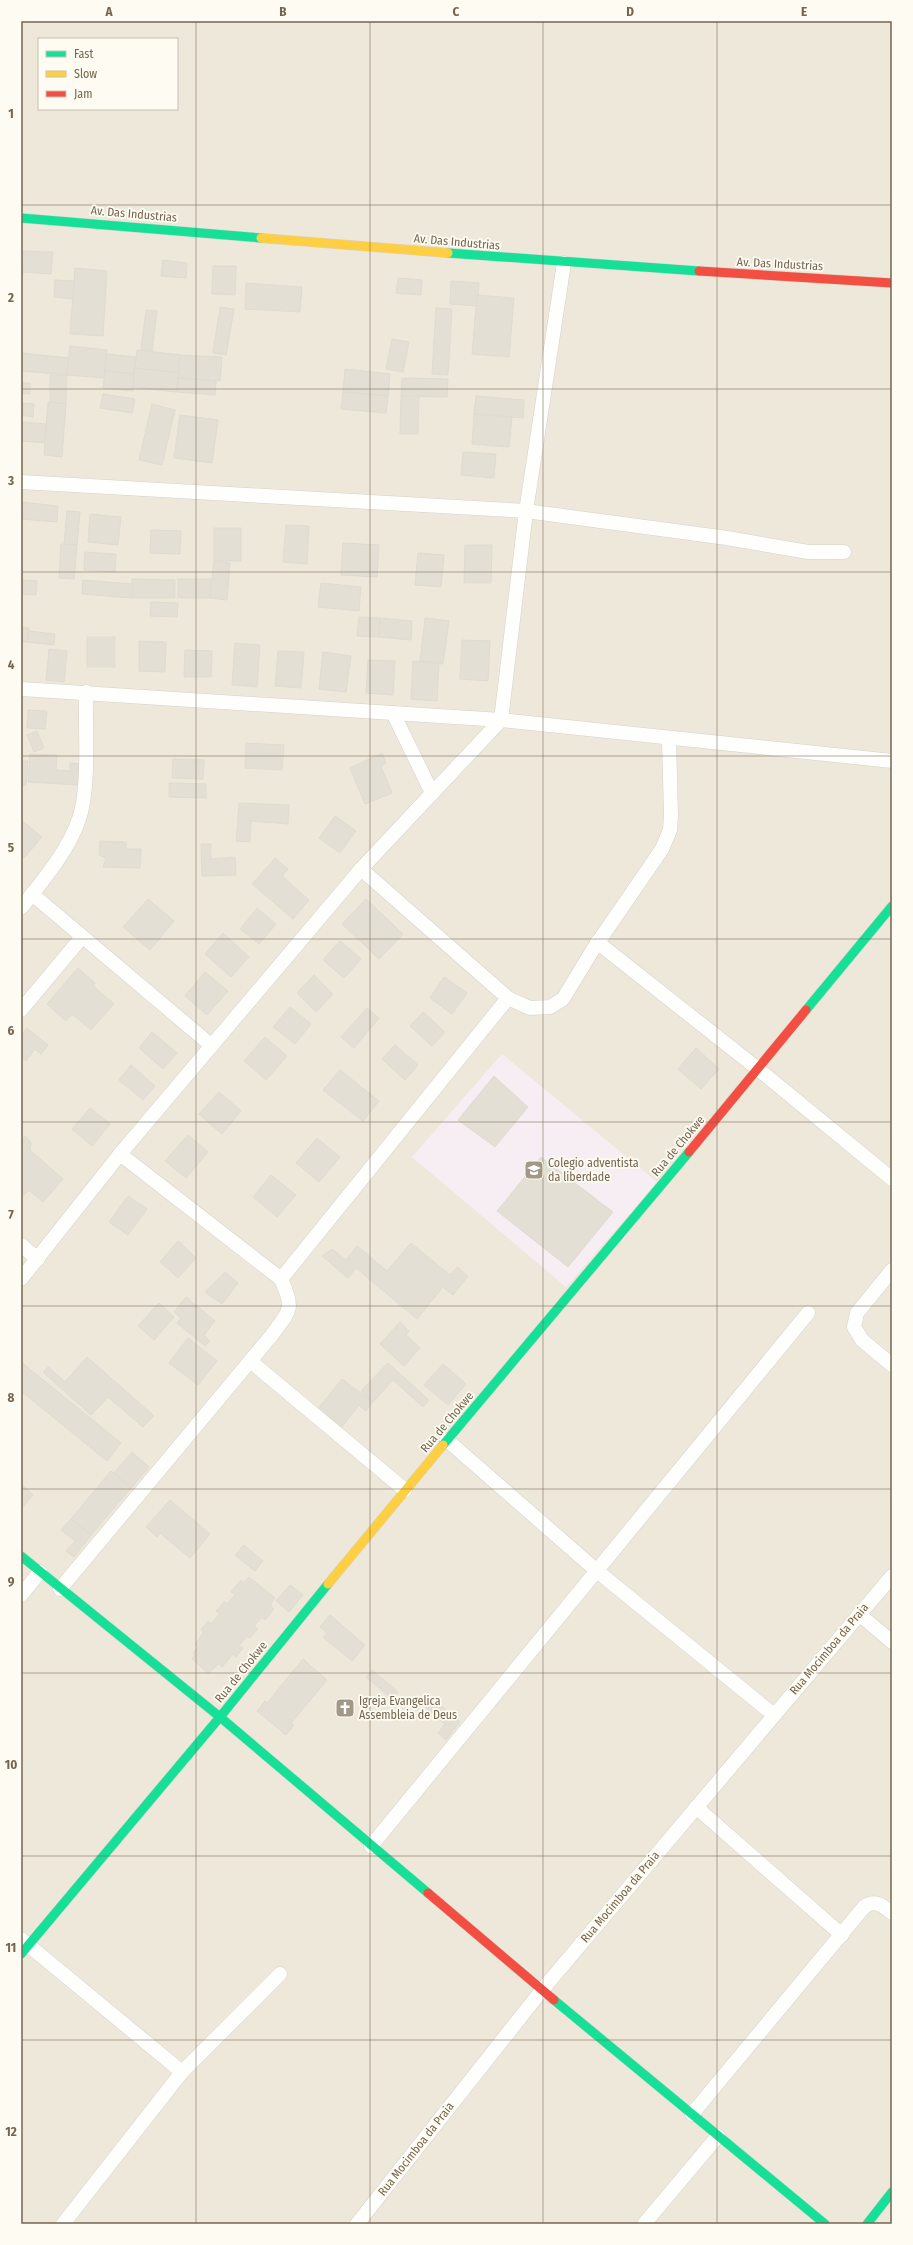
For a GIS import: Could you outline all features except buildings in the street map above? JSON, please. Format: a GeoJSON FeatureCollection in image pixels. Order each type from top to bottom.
{"type":"FeatureCollection","features":[{"type":"Feature","properties":{"kind":"street","name":"Av. Das Industrias"},"geometry":{"type":"LineString","coordinates":[[21,218],[564,263],[892,283]]}},
{"type":"Feature","properties":{"kind":"street"},"geometry":{"type":"LineString","coordinates":[[21,1279],[120,1154],[360,869],[501,720],[526,511],[564,263]]}},
{"type":"Feature","properties":{"kind":"street"},"geometry":{"type":"LineString","coordinates":[[21,482],[526,511],[727,538],[808,552],[844,552]]}},
{"type":"Feature","properties":{"kind":"street"},"geometry":{"type":"LineString","coordinates":[[21,689],[501,720],[669,739],[892,761]]}},
{"type":"Feature","properties":{"kind":"street"},"geometry":{"type":"LineString","coordinates":[[21,908],[66,845],[79,819],[85,792],[86,692]]}},
{"type":"Feature","properties":{"kind":"street"},"geometry":{"type":"LineString","coordinates":[[393,713],[432,793]]}},
{"type":"Feature","properties":{"kind":"street"},"geometry":{"type":"LineString","coordinates":[[360,869],[508,998],[530,1008],[550,1008],[563,999],[597,942],[662,849],[668,837],[671,804],[669,739]]}},
{"type":"Feature","properties":{"kind":"street"},"geometry":{"type":"LineString","coordinates":[[32,894],[212,1046]]}},
{"type":"Feature","properties":{"kind":"street","name":"Rua de Chokwe"},"geometry":{"type":"LineString","coordinates":[[23,1946],[220,1718],[405,1490],[758,1069],[892,906]]}},
{"type":"Feature","properties":{"kind":"street"},"geometry":{"type":"LineString","coordinates":[[21,1010],[82,937]]}},
{"type":"Feature","properties":{"kind":"street"},"geometry":{"type":"LineString","coordinates":[[597,942],[758,1069],[892,1179]]}},
{"type":"Feature","properties":{"kind":"street"},"geometry":{"type":"LineString","coordinates":[[281,1279],[508,998]]}},
{"type":"Feature","properties":{"kind":"street"},"geometry":{"type":"LineString","coordinates":[[60,1589],[250,1361],[289,1310],[290,1302],[281,1279],[120,1154]]}},
{"type":"Feature","properties":{"kind":"street"},"geometry":{"type":"LineString","coordinates":[[21,1245],[38,1259]]}},
{"type":"Feature","properties":{"kind":"street"},"geometry":{"type":"LineString","coordinates":[[892,1270],[857,1313],[854,1327],[862,1340],[892,1365]]}},
{"type":"Feature","properties":{"kind":"street"},"geometry":{"type":"LineString","coordinates":[[371,1846],[808,1313]]}},
{"type":"Feature","properties":{"kind":"street"},"geometry":{"type":"LineString","coordinates":[[250,1361],[405,1490]]}},
{"type":"Feature","properties":{"kind":"street"},"geometry":{"type":"LineString","coordinates":[[447,1440],[597,1571],[774,1715]]}},
{"type":"Feature","properties":{"kind":"street"},"geometry":{"type":"LineString","coordinates":[[21,1556],[220,1718],[542,1990],[825,2224]]}},
{"type":"Feature","properties":{"kind":"street"},"geometry":{"type":"LineString","coordinates":[[21,1595],[40,1572]]}},
{"type":"Feature","properties":{"kind":"street","name":"Rua Mocimboa da Praia"},"geometry":{"type":"LineString","coordinates":[[357,2224],[542,1990],[892,1576]]}},
{"type":"Feature","properties":{"kind":"street"},"geometry":{"type":"LineString","coordinates":[[859,1614],[892,1642]]}},
{"type":"Feature","properties":{"kind":"street"},"geometry":{"type":"LineString","coordinates":[[696,1806],[842,1935]]}},
{"type":"Feature","properties":{"kind":"street"},"geometry":{"type":"LineString","coordinates":[[692,2114],[870,1902],[877,1902],[892,1913]]}},
{"type":"Feature","properties":{"kind":"street"},"geometry":{"type":"LineString","coordinates":[[23,1946],[182,2072]]}},
{"type":"Feature","properties":{"kind":"street"},"geometry":{"type":"LineString","coordinates":[[63,2224],[182,2072],[280,1974]]}},
{"type":"Feature","properties":{"kind":"street"},"geometry":{"type":"LineString","coordinates":[[644,2224],[718,2136]]}},
{"type":"Feature","properties":{"kind":"street"},"geometry":{"type":"LineString","coordinates":[[867,2224],[892,2192]]}},
{"type":"Feature","properties":{"kind":"shaded area"},"geometry":{"type":"Polygon","coordinates":[[[21,21],[892,21],[892,2224],[21,2224],[21,21]]]}},
{"type":"Feature","properties":{"kind":"shaded area","name":"Colegio adventista da liberdade"},"geometry":{"type":"Polygon","coordinates":[[[502,1054],[657,1182],[566,1287],[412,1157],[502,1054]]]}},
{"type":"Feature","properties":{"kind":"traffic: fast"},"geometry":{"type":"LineString","coordinates":[[21,218],[261,238]]}},
{"type":"Feature","properties":{"kind":"traffic: fast"},"geometry":{"type":"LineString","coordinates":[[448,253],[699,271]]}},
{"type":"Feature","properties":{"kind":"traffic: fast"},"geometry":{"type":"LineString","coordinates":[[806,1010],[892,906]]}},
{"type":"Feature","properties":{"kind":"traffic: fast"},"geometry":{"type":"LineString","coordinates":[[443,1445],[689,1152]]}},
{"type":"Feature","properties":{"kind":"traffic: fast"},"geometry":{"type":"LineString","coordinates":[[21,1556],[220,1717],[428,1893]]}},
{"type":"Feature","properties":{"kind":"traffic: fast"},"geometry":{"type":"LineString","coordinates":[[21,1954],[220,1717],[328,1584]]}},
{"type":"Feature","properties":{"kind":"traffic: fast"},"geometry":{"type":"LineString","coordinates":[[554,2000],[825,2224]]}},
{"type":"Feature","properties":{"kind":"traffic: fast"},"geometry":{"type":"LineString","coordinates":[[867,2224],[892,2192]]}},
{"type":"Feature","properties":{"kind":"traffic: slow"},"geometry":{"type":"LineString","coordinates":[[261,238],[448,253]]}},
{"type":"Feature","properties":{"kind":"traffic: slow"},"geometry":{"type":"LineString","coordinates":[[328,1584],[443,1445]]}},
{"type":"Feature","properties":{"kind":"traffic: jam"},"geometry":{"type":"LineString","coordinates":[[699,271],[892,283]]}},
{"type":"Feature","properties":{"kind":"traffic: jam"},"geometry":{"type":"LineString","coordinates":[[689,1152],[806,1010]]}},
{"type":"Feature","properties":{"kind":"traffic: jam"},"geometry":{"type":"LineString","coordinates":[[428,1893],[554,2000]]}},
{"type":"Feature","properties":{"kind":"place","name":"Colegio adventista da liberdade"},"geometry":{"type":"Point","coordinates":[534,1170]}},
{"type":"Feature","properties":{"kind":"place","name":"Igreja Evangelica Assembleia de Deus"},"geometry":{"type":"Point","coordinates":[345,1708]}}]}
